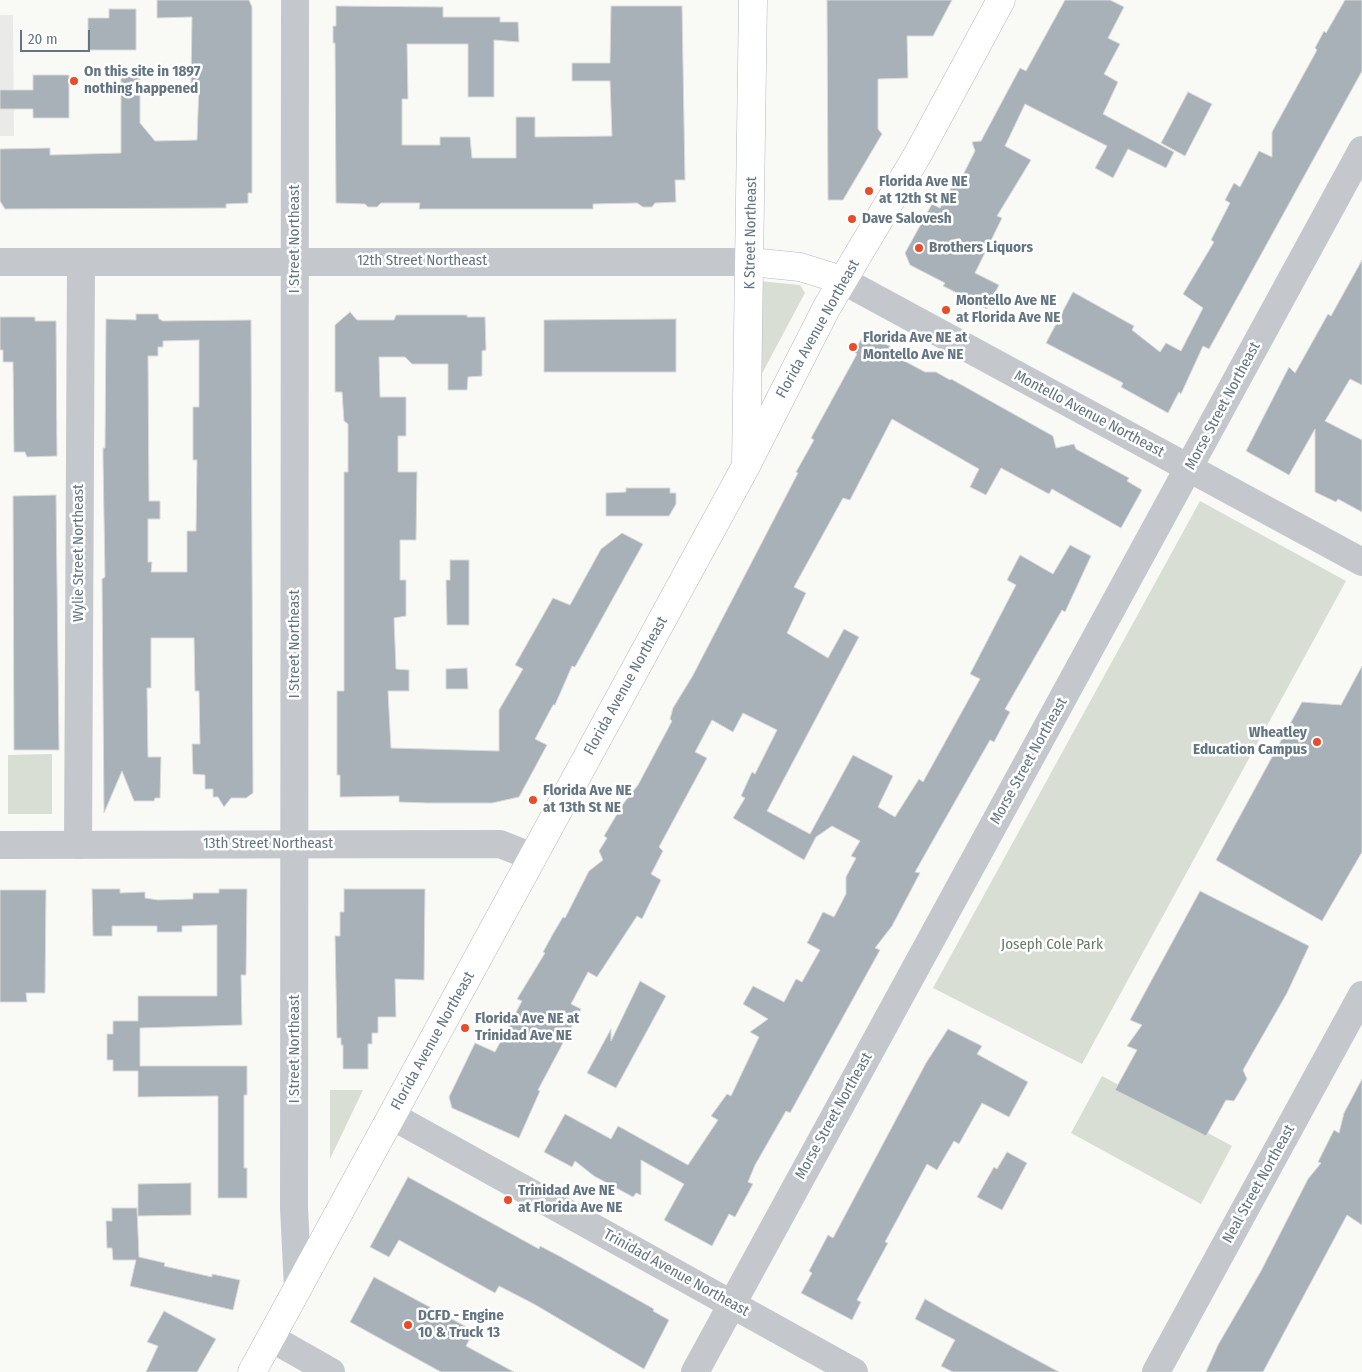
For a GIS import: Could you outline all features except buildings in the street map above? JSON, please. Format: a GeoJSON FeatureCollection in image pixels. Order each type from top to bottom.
{"type":"FeatureCollection","features":[{"type":"Feature","properties":{"kind":"main road","name":"K Street Northeast"},"geometry":{"type":"LineString","coordinates":[[746,466],[751,262],[753,0]]}},
{"type":"Feature","properties":{"kind":"main road","name":"Florida Avenue Northeast"},"geometry":{"type":"LineString","coordinates":[[252,1372],[746,466],[842,280],[913,162],[1001,0]]}},
{"type":"Feature","properties":{"kind":"main road","name":"12th Street Northeast"},"geometry":{"type":"LineString","coordinates":[[751,262],[800,267],[842,280]]}},
{"type":"Feature","properties":{"kind":"street","name":"I Street Northeast"},"geometry":{"type":"LineString","coordinates":[[295,0],[294,1208],[298,1289]]}},
{"type":"Feature","properties":{"kind":"street","name":"Morse Street Northeast"},"geometry":{"type":"LineString","coordinates":[[695,1372],[1362,150]]}},
{"type":"Feature","properties":{"kind":"street","name":"12th Street Northeast"},"geometry":{"type":"LineString","coordinates":[[0,262],[751,262]]}},
{"type":"Feature","properties":{"kind":"street","name":"Wylie Street Northeast"},"geometry":{"type":"LineString","coordinates":[[78,844],[80,262]]}},
{"type":"Feature","properties":{"kind":"street","name":"Montello Avenue Northeast"},"geometry":{"type":"LineString","coordinates":[[842,280],[1362,562]]}},
{"type":"Feature","properties":{"kind":"street","name":"13th Street Northeast"},"geometry":{"type":"LineString","coordinates":[[0,844],[500,844],[533,857]]}},
{"type":"Feature","properties":{"kind":"street","name":"Neal Street Northeast"},"geometry":{"type":"LineString","coordinates":[[1156,1372],[1362,995]]}},
{"type":"Feature","properties":{"kind":"street","name":"Trinidad Avenue Northeast"},"geometry":{"type":"LineString","coordinates":[[392,1116],[854,1372]]}},
{"type":"Feature","properties":{"kind":"street"},"geometry":{"type":"LineString","coordinates":[[271,1338],[331,1372]]}},
{"type":"Feature","properties":{"kind":"shaded area"},"geometry":{"type":"Polygon","coordinates":[[[0,15],[13,15],[14,136],[0,136],[0,15]]]}},
{"type":"Feature","properties":{"kind":"green space"},"geometry":{"type":"Polygon","coordinates":[[[759,281],[800,285],[805,293],[758,381],[759,281]]]}},
{"type":"Feature","properties":{"kind":"green space","name":"Joseph Cole Park"},"geometry":{"type":"Polygon","coordinates":[[[1200,501],[1346,581],[1082,1064],[933,988],[1200,501]]]}},
{"type":"Feature","properties":{"kind":"green space"},"geometry":{"type":"Polygon","coordinates":[[[52,754],[52,814],[8,814],[8,755],[52,754]]]}},
{"type":"Feature","properties":{"kind":"green space"},"geometry":{"type":"Polygon","coordinates":[[[1102,1076],[1232,1146],[1201,1204],[1071,1133],[1102,1076]]]}},
{"type":"Feature","properties":{"kind":"green space"},"geometry":{"type":"Polygon","coordinates":[[[330,1090],[363,1090],[330,1159],[330,1090]]]}},
{"type":"Feature","properties":{"kind":"place","name":"On this site in 1897 nothing happened"},"geometry":{"type":"Point","coordinates":[74,81]}},
{"type":"Feature","properties":{"kind":"place","name":"Florida Ave NE at 12th St NE"},"geometry":{"type":"Point","coordinates":[869,191]}},
{"type":"Feature","properties":{"kind":"place","name":"Dave Salovesh"},"geometry":{"type":"Point","coordinates":[852,219]}},
{"type":"Feature","properties":{"kind":"place","name":"Brothers Liquors"},"geometry":{"type":"Point","coordinates":[919,248]}},
{"type":"Feature","properties":{"kind":"place","name":"Montello Ave NE at Florida Ave NE"},"geometry":{"type":"Point","coordinates":[946,310]}},
{"type":"Feature","properties":{"kind":"place","name":"Florida Ave NE at Montello Ave NE"},"geometry":{"type":"Point","coordinates":[853,347]}},
{"type":"Feature","properties":{"kind":"place","name":"Wheatley Education Campus"},"geometry":{"type":"Point","coordinates":[1317,742]}},
{"type":"Feature","properties":{"kind":"place","name":"Florida Ave NE at 13th St NE"},"geometry":{"type":"Point","coordinates":[533,800]}},
{"type":"Feature","properties":{"kind":"place","name":"Florida Ave NE at Trinidad Ave NE"},"geometry":{"type":"Point","coordinates":[465,1028]}},
{"type":"Feature","properties":{"kind":"place","name":"Trinidad Ave NE at Florida Ave NE"},"geometry":{"type":"Point","coordinates":[508,1200]}},
{"type":"Feature","properties":{"kind":"place","name":"DCFD - Engine 10 & Truck 13"},"geometry":{"type":"Point","coordinates":[408,1325]}}]}
